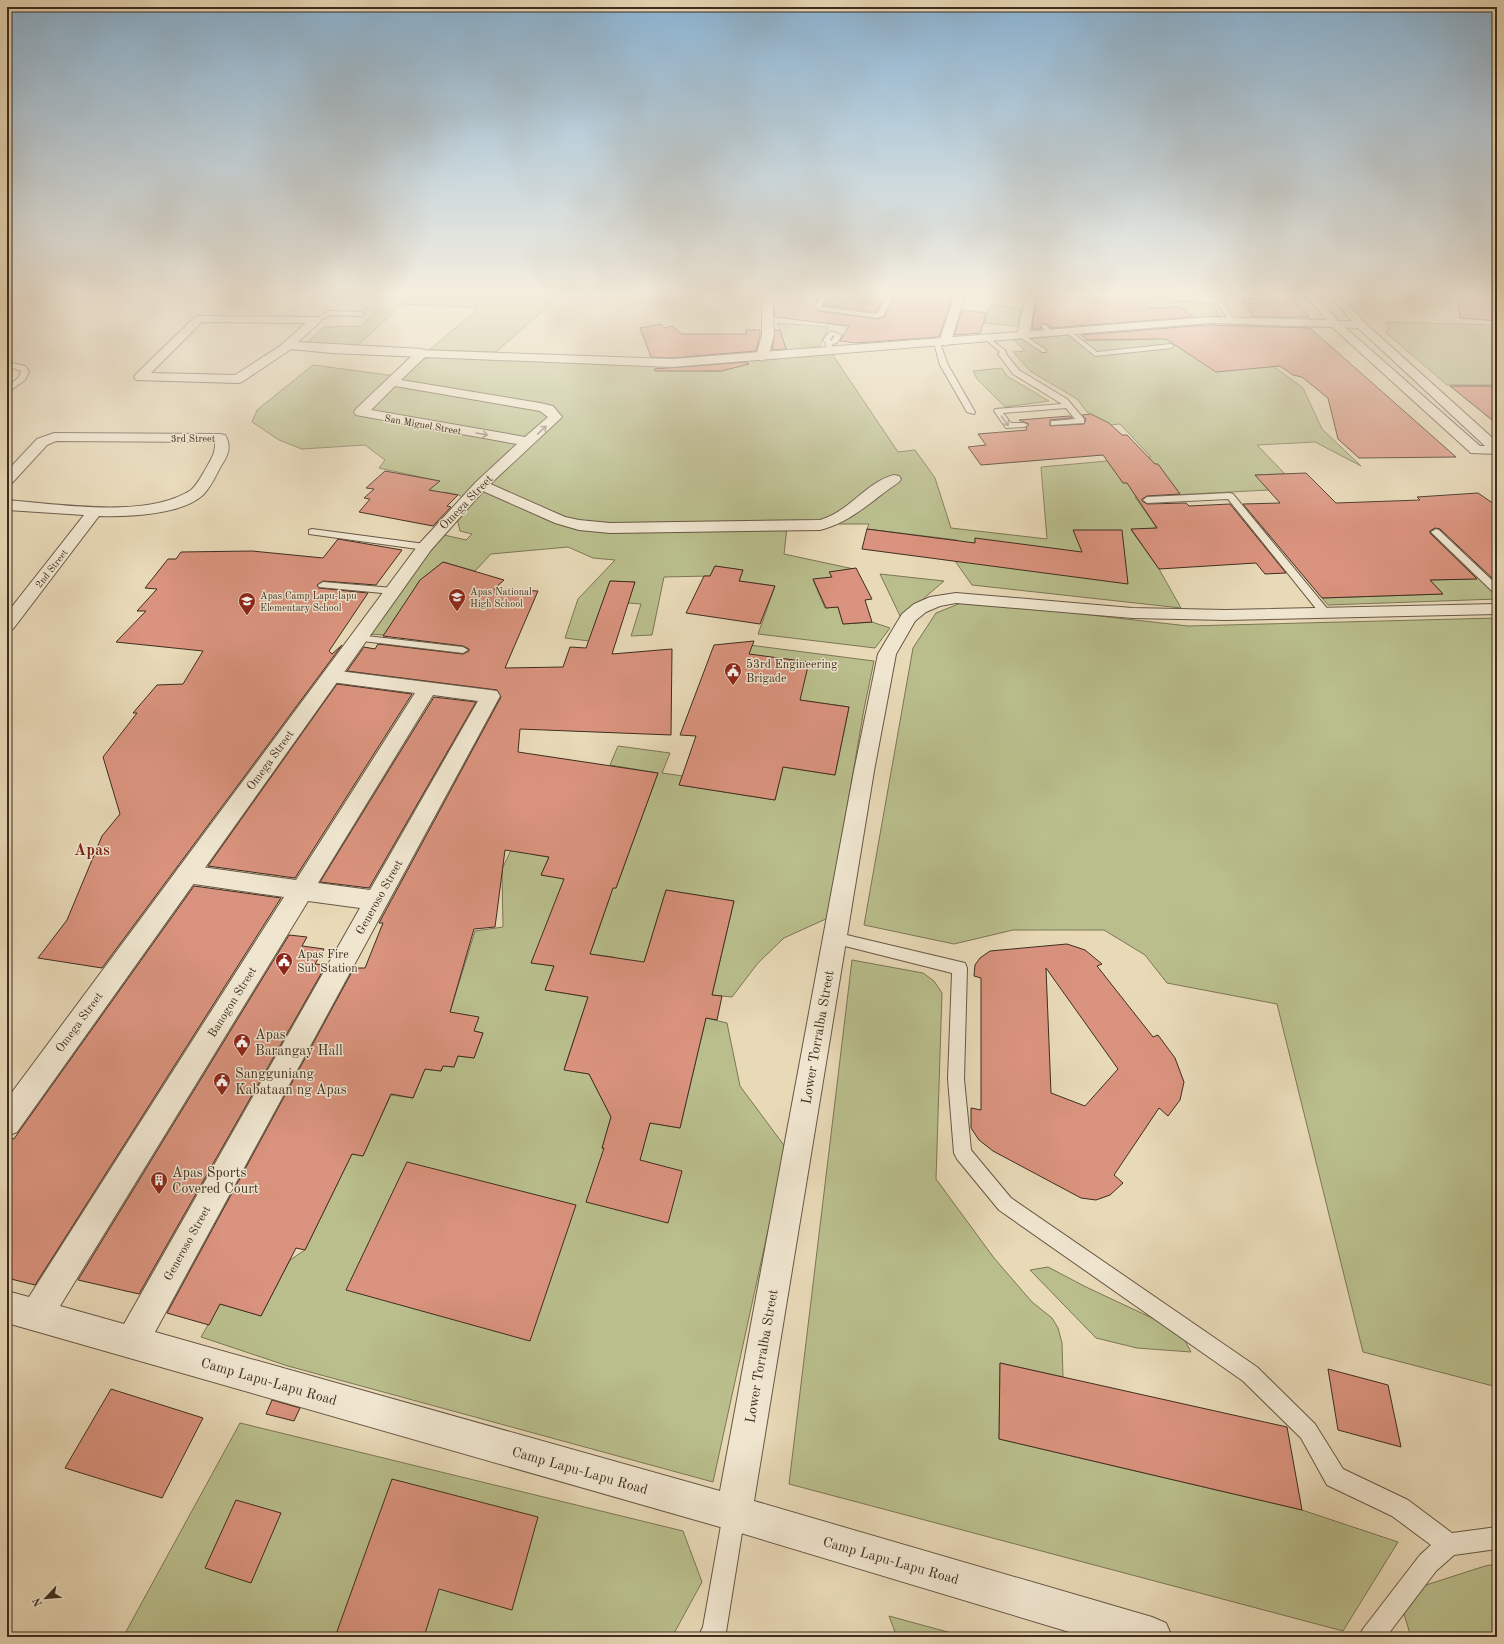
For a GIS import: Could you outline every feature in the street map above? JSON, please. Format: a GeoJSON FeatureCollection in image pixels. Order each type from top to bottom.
{"type":"FeatureCollection","features":[{"type":"Feature","properties":{"kind":"street"},"geometry":{"type":"LineString","coordinates":[[146,371],[140,377],[238,379],[251,371]]}},
{"type":"Feature","properties":{"kind":"street","name":"San Miguel Street"},"geometry":{"type":"LineString","coordinates":[[404,371],[361,412],[529,442]]}},
{"type":"Feature","properties":{"kind":"street"},"geometry":{"type":"LineString","coordinates":[[1387,371],[1476,450],[1497,449]]}},
{"type":"Feature","properties":{"kind":"street"},"geometry":{"type":"LineString","coordinates":[[1411,371],[1497,449]]}},
{"type":"Feature","properties":{"kind":"street"},"geometry":{"type":"LineString","coordinates":[[1398,381],[1423,382]]}},
{"type":"Feature","properties":{"kind":"street","name":"Omega Street"},"geometry":{"type":"LineString","coordinates":[[7,1122],[425,547],[481,485],[555,417],[552,412],[540,407],[392,382]]}},
{"type":"Feature","properties":{"kind":"street"},"geometry":{"type":"LineString","coordinates":[[1453,431],[1478,431]]}},
{"type":"Feature","properties":{"kind":"street","name":"3rd Street"},"geometry":{"type":"LineString","coordinates":[[7,480],[42,442],[54,437],[220,438],[223,443],[221,458],[197,493],[180,502],[154,509],[95,511],[7,505]]}},
{"type":"Feature","properties":{"kind":"street"},"geometry":{"type":"LineString","coordinates":[[481,485],[560,520],[579,525],[610,528],[820,525],[833,522],[846,515],[869,496],[894,479]]}},
{"type":"Feature","properties":{"kind":"street","name":"2nd Street"},"geometry":{"type":"LineString","coordinates":[[7,624],[95,511]]}},
{"type":"Feature","properties":{"kind":"street","name":"Lower Torralba Street"},"geometry":{"type":"LineString","coordinates":[[734,1513],[864,771],[887,654],[908,618],[920,608],[936,601],[956,598],[1132,613],[1226,615],[1326,614],[1497,609]]}},
{"type":"Feature","properties":{"kind":"street","name":"Generoso Street"},"geometry":{"type":"LineString","coordinates":[[132,1342],[490,696],[331,676]]}},
{"type":"Feature","properties":{"kind":"street","name":"Banogon Street"},"geometry":{"type":"LineString","coordinates":[[22,1311],[302,890],[428,688]]}},
{"type":"Feature","properties":{"kind":"street"},"geometry":{"type":"LineString","coordinates":[[187,874],[376,901]]}},
{"type":"Feature","properties":{"kind":"street","name":"Camp Lapu-Lapu Road"},"geometry":{"type":"LineString","coordinates":[[22,1311],[734,1513],[1152,1637]]}},
{"type":"Feature","properties":{"kind":"lane"},"geometry":{"type":"LineString","coordinates":[[7,391],[22,378],[25,371]]}},
{"type":"Feature","properties":{"kind":"lane"},"geometry":{"type":"LineString","coordinates":[[947,371],[971,412]]}},
{"type":"Feature","properties":{"kind":"lane"},"geometry":{"type":"LineString","coordinates":[[1015,371],[1064,401],[1081,421],[1054,423]]}},
{"type":"Feature","properties":{"kind":"lane"},"geometry":{"type":"LineString","coordinates":[[1024,425],[1009,426],[998,411],[1067,406]]}},
{"type":"Feature","properties":{"kind":"lane"},"geometry":{"type":"LineString","coordinates":[[1147,500],[1230,496],[1326,614]]}},
{"type":"Feature","properties":{"kind":"lane"},"geometry":{"type":"LineString","coordinates":[[312,532],[425,547]]}},
{"type":"Feature","properties":{"kind":"lane"},"geometry":{"type":"LineString","coordinates":[[1436,532],[1497,590]]}},
{"type":"Feature","properties":{"kind":"lane"},"geometry":{"type":"LineString","coordinates":[[323,585],[393,591]]}},
{"type":"Feature","properties":{"kind":"lane"},"geometry":{"type":"LineString","coordinates":[[358,638],[463,650]]}},
{"type":"Feature","properties":{"kind":"lane"},"geometry":{"type":"LineString","coordinates":[[834,938],[960,968],[956,1079],[963,1153],[1005,1204],[1250,1374],[1308,1431],[1335,1477],[1400,1508],[1449,1545]]}},
{"type":"Feature","properties":{"kind":"lane"},"geometry":{"type":"LineString","coordinates":[[710,1637],[714,1632],[734,1513]]}},
{"type":"Feature","properties":{"kind":"lane"},"geometry":{"type":"LineString","coordinates":[[1371,1637],[1428,1563],[1449,1545],[1497,1538]]}},
{"type":"Feature","properties":{"kind":"green space"},"geometry":{"type":"Polygon","coordinates":[[[306,371],[356,371],[403,377],[410,371],[843,371],[898,452],[915,450],[935,478],[951,528],[1047,539],[1041,467],[1151,457],[1120,424],[1111,425],[1087,412],[1077,399],[1030,371],[1279,371],[1303,388],[1322,429],[1361,466],[1315,442],[1257,445],[1285,474],[1255,475],[1269,490],[1135,497],[1157,528],[1131,530],[1159,569],[1181,608],[972,585],[955,561],[957,540],[867,529],[869,524],[835,524],[787,527],[784,554],[854,569],[830,572],[832,577],[813,580],[825,608],[838,607],[843,624],[872,622],[890,628],[875,648],[758,634],[775,586],[739,581],[743,570],[715,566],[710,576],[664,577],[652,635],[631,636],[641,604],[628,603],[635,582],[610,581],[589,641],[565,638],[578,599],[615,560],[593,558],[568,547],[491,554],[475,571],[443,562],[420,581],[384,635],[369,634],[422,559],[444,535],[466,540],[472,534],[460,531],[457,518],[471,503],[459,495],[444,492],[439,498],[422,495],[439,481],[379,468],[385,460],[365,445],[302,449],[279,440],[252,422],[257,410],[306,371]]]}},
{"type":"Feature","properties":{"kind":"green space"},"geometry":{"type":"Polygon","coordinates":[[[973,371],[1004,371],[1007,376],[1049,401],[1005,407],[977,379],[973,371]]]}},
{"type":"Feature","properties":{"kind":"green space"},"geometry":{"type":"Polygon","coordinates":[[[1430,371],[1497,371],[1497,385],[1447,385],[1430,371]]]}},
{"type":"Feature","properties":{"kind":"green space"},"geometry":{"type":"Polygon","coordinates":[[[1421,523],[1497,594],[1497,599],[1328,605],[1322,598],[1443,594],[1430,580],[1471,579],[1445,552],[1421,523]]]}},
{"type":"Feature","properties":{"kind":"green space"},"geometry":{"type":"Polygon","coordinates":[[[880,574],[944,581],[901,618],[880,574]]]}},
{"type":"Feature","properties":{"kind":"green space"},"geometry":{"type":"Polygon","coordinates":[[[966,601],[1188,626],[1497,618],[1497,1387],[1363,1352],[1277,1004],[1167,983],[1145,955],[1104,930],[1013,930],[954,944],[864,925],[913,648],[936,613],[966,601]]]}},
{"type":"Feature","properties":{"kind":"green space"},"geometry":{"type":"Polygon","coordinates":[[[749,645],[874,661],[864,709],[828,918],[784,938],[758,963],[732,997],[712,995],[734,901],[666,890],[641,972],[611,967],[614,957],[590,954],[610,897],[532,963],[554,966],[545,990],[588,997],[564,1069],[589,1074],[611,1117],[602,1148],[641,1156],[650,1123],[680,1128],[706,1018],[727,1023],[740,1086],[786,1148],[713,1482],[288,1366],[201,1337],[220,1304],[261,1316],[290,1260],[305,1250],[352,1154],[363,1156],[391,1095],[413,1098],[425,1069],[441,1071],[443,1066],[454,1067],[458,1056],[474,1058],[483,1033],[474,1031],[450,1012],[475,931],[503,927],[502,869],[528,815],[546,830],[535,855],[549,857],[541,875],[616,888],[658,773],[610,765],[618,746],[670,753],[662,773],[683,776],[680,785],[775,800],[783,767],[835,775],[849,707],[800,700],[736,707],[749,645]]]}},
{"type":"Feature","properties":{"kind":"green space"},"geometry":{"type":"Polygon","coordinates":[[[852,960],[923,973],[934,981],[942,993],[936,1179],[994,1258],[1032,1302],[1052,1318],[1058,1328],[1062,1343],[1063,1377],[1000,1363],[999,1439],[1302,1510],[1398,1542],[1343,1631],[789,1484],[852,960]]]}},
{"type":"Feature","properties":{"kind":"green space"},"geometry":{"type":"Polygon","coordinates":[[[1048,1267],[1086,1287],[1167,1325],[1183,1337],[1191,1352],[1137,1348],[1096,1338],[1030,1270],[1048,1267]]]}},
{"type":"Feature","properties":{"kind":"green space"},"geometry":{"type":"Polygon","coordinates":[[[240,1423],[683,1531],[702,1582],[672,1637],[123,1637],[240,1423]]]}},
{"type":"Feature","properties":{"kind":"green space"},"geometry":{"type":"Polygon","coordinates":[[[1497,1564],[1497,1637],[1411,1637],[1404,1614],[1423,1586],[1485,1566],[1497,1564]]]}},
{"type":"Feature","properties":{"kind":"green space"},"geometry":{"type":"Polygon","coordinates":[[[889,1616],[966,1637],[897,1637],[889,1616]]]}},
{"type":"Feature","properties":{"kind":"building"},"geometry":{"type":"Polygon","coordinates":[[[655,371],[722,371],[721,371],[655,371]]]}},
{"type":"Feature","properties":{"kind":"building"},"geometry":{"type":"Polygon","coordinates":[[[1287,371],[1358,371],[1456,457],[1359,458],[1338,439],[1328,398],[1302,377],[1293,375],[1287,371]]]}},
{"type":"Feature","properties":{"kind":"building"},"geometry":{"type":"Polygon","coordinates":[[[1450,386],[1497,386],[1497,424],[1450,386]]]}},
{"type":"Feature","properties":{"kind":"building"},"geometry":{"type":"Polygon","coordinates":[[[1091,414],[1109,423],[1122,435],[1127,435],[1155,464],[1158,464],[1180,494],[1147,496],[1142,499],[1142,501],[1147,504],[1186,503],[1189,506],[1230,504],[1286,573],[1265,574],[1256,563],[1159,569],[1131,529],[1157,528],[1127,483],[1123,483],[1103,455],[981,465],[968,447],[986,445],[978,434],[1027,430],[1026,428],[1029,424],[1019,420],[1070,416],[1072,418],[1050,420],[1050,426],[1084,424],[1086,419],[1082,415],[1091,414]]]}},
{"type":"Feature","properties":{"kind":"building"},"geometry":{"type":"Polygon","coordinates":[[[385,471],[440,481],[429,490],[458,495],[447,506],[451,507],[433,526],[359,512],[370,499],[364,498],[374,489],[366,488],[385,471]]]}},
{"type":"Feature","properties":{"kind":"building"},"geometry":{"type":"Polygon","coordinates":[[[1306,473],[1336,503],[1420,500],[1417,497],[1478,493],[1497,506],[1497,578],[1492,578],[1440,529],[1435,528],[1430,531],[1430,533],[1477,579],[1430,580],[1443,594],[1322,598],[1243,504],[1280,503],[1255,475],[1306,473]]]}},
{"type":"Feature","properties":{"kind":"building"},"geometry":{"type":"Polygon","coordinates":[[[867,529],[975,543],[975,538],[1082,552],[1073,530],[1122,530],[1128,584],[862,549],[867,529]]]}},
{"type":"Feature","properties":{"kind":"building"},"geometry":{"type":"Polygon","coordinates":[[[338,539],[402,550],[376,585],[323,581],[317,585],[319,588],[368,593],[329,651],[332,654],[342,645],[102,968],[38,958],[67,920],[102,836],[120,814],[103,757],[137,713],[133,713],[157,685],[183,684],[203,651],[116,642],[146,611],[137,611],[157,589],[145,588],[168,559],[176,559],[181,552],[252,551],[323,558],[338,539]]]}},
{"type":"Feature","properties":{"kind":"building"},"geometry":{"type":"Polygon","coordinates":[[[443,562],[504,580],[494,589],[538,591],[505,668],[563,667],[570,647],[586,648],[610,581],[635,582],[612,654],[672,649],[671,735],[520,729],[518,752],[658,773],[616,888],[613,888],[590,954],[644,962],[666,890],[734,901],[712,995],[722,996],[717,1020],[706,1018],[680,1128],[650,1123],[640,1160],[682,1171],[668,1223],[586,1202],[604,1148],[602,1148],[611,1117],[589,1074],[564,1070],[588,997],[545,990],[554,966],[531,963],[564,879],[541,875],[549,857],[505,850],[495,927],[474,929],[450,1012],[479,1017],[474,1031],[483,1033],[474,1058],[458,1056],[454,1067],[443,1066],[441,1071],[425,1069],[413,1098],[391,1094],[363,1156],[352,1154],[305,1250],[296,1248],[261,1316],[220,1304],[209,1325],[167,1313],[354,968],[365,968],[383,923],[379,923],[501,697],[497,690],[347,671],[364,647],[375,649],[378,644],[463,654],[469,651],[469,649],[463,646],[383,636],[420,580],[443,562]]]}},
{"type":"Feature","properties":{"kind":"building"},"geometry":{"type":"Polygon","coordinates":[[[715,566],[743,570],[739,581],[775,586],[760,624],[686,613],[704,576],[710,576],[715,566]]]}},
{"type":"Feature","properties":{"kind":"building"},"geometry":{"type":"Polygon","coordinates":[[[856,568],[872,599],[865,600],[872,622],[843,624],[838,607],[826,608],[813,579],[832,577],[829,572],[856,568]]]}},
{"type":"Feature","properties":{"kind":"building"},"geometry":{"type":"Polygon","coordinates":[[[754,641],[749,654],[809,662],[800,700],[849,707],[835,775],[783,767],[775,800],[679,785],[696,736],[680,735],[714,645],[754,641]]]}},
{"type":"Feature","properties":{"kind":"building"},"geometry":{"type":"Polygon","coordinates":[[[337,684],[412,694],[295,878],[208,866],[337,684]]]}},
{"type":"Feature","properties":{"kind":"building"},"geometry":{"type":"Polygon","coordinates":[[[434,697],[476,702],[369,888],[320,882],[434,697]]]}},
{"type":"Feature","properties":{"kind":"building"},"geometry":{"type":"Polygon","coordinates":[[[194,886],[281,898],[35,1285],[7,1278],[7,1137],[14,1139],[194,886]]]}},
{"type":"Feature","properties":{"kind":"building"},"geometry":{"type":"Polygon","coordinates":[[[289,935],[307,937],[302,946],[324,949],[315,964],[326,965],[139,1294],[78,1280],[289,935]]]}},
{"type":"Feature","properties":{"kind":"building"},"geometry":{"type":"Polygon","coordinates":[[[1067,944],[1085,950],[1102,964],[1097,966],[1153,1037],[1158,1035],[1175,1058],[1184,1082],[1180,1100],[1168,1116],[1159,1108],[1114,1175],[1123,1183],[1110,1195],[1096,1200],[1081,1198],[993,1151],[979,1140],[971,1128],[971,1108],[981,1110],[981,978],[974,976],[975,965],[980,958],[990,951],[1067,944]],[[1046,968],[1051,1093],[1085,1106],[1118,1069],[1046,968]]]}},
{"type":"Feature","properties":{"kind":"building"},"geometry":{"type":"Polygon","coordinates":[[[407,1162],[576,1205],[530,1341],[346,1290],[407,1162]]]}},
{"type":"Feature","properties":{"kind":"building"},"geometry":{"type":"Polygon","coordinates":[[[1000,1363],[1287,1427],[1302,1510],[999,1439],[1000,1363]]]}},
{"type":"Feature","properties":{"kind":"building"},"geometry":{"type":"Polygon","coordinates":[[[1328,1369],[1388,1385],[1401,1447],[1338,1430],[1328,1369]]]}},
{"type":"Feature","properties":{"kind":"building"},"geometry":{"type":"Polygon","coordinates":[[[111,1389],[203,1418],[162,1498],[65,1468],[111,1389]]]}},
{"type":"Feature","properties":{"kind":"building"},"geometry":{"type":"Polygon","coordinates":[[[272,1400],[300,1408],[294,1421],[266,1414],[272,1400]]]}},
{"type":"Feature","properties":{"kind":"building"},"geometry":{"type":"Polygon","coordinates":[[[392,1479],[538,1517],[512,1610],[439,1589],[424,1637],[335,1637],[392,1479]]]}},
{"type":"Feature","properties":{"kind":"building"},"geometry":{"type":"Polygon","coordinates":[[[236,1500],[281,1513],[251,1583],[205,1568],[236,1500]]]}},
{"type":"Feature","properties":{"kind":"place","name":"Apas National High School"},"geometry":{"type":"Point","coordinates":[457,612]}},
{"type":"Feature","properties":{"kind":"place","name":"Apas Camp Lapu-lapu Elementary School"},"geometry":{"type":"Point","coordinates":[247,616]}},
{"type":"Feature","properties":{"kind":"place","name":"53rd Engineering Brigade"},"geometry":{"type":"Point","coordinates":[733,686]}},
{"type":"Feature","properties":{"kind":"place","name":"Apas Fire Sub Station"},"geometry":{"type":"Point","coordinates":[284,976]}},
{"type":"Feature","properties":{"kind":"place","name":"Apas Barangay Hall"},"geometry":{"type":"Point","coordinates":[242,1057]}},
{"type":"Feature","properties":{"kind":"place","name":"Sangguniang Kabataan ng Apas"},"geometry":{"type":"Point","coordinates":[222,1096]}},
{"type":"Feature","properties":{"kind":"place","name":"Apas Sports Covered Court"},"geometry":{"type":"Point","coordinates":[159,1195]}},
{"type":"Feature","properties":{"kind":"district","name":"Apas"},"geometry":{"type":"Point","coordinates":[92,849]}}]}
